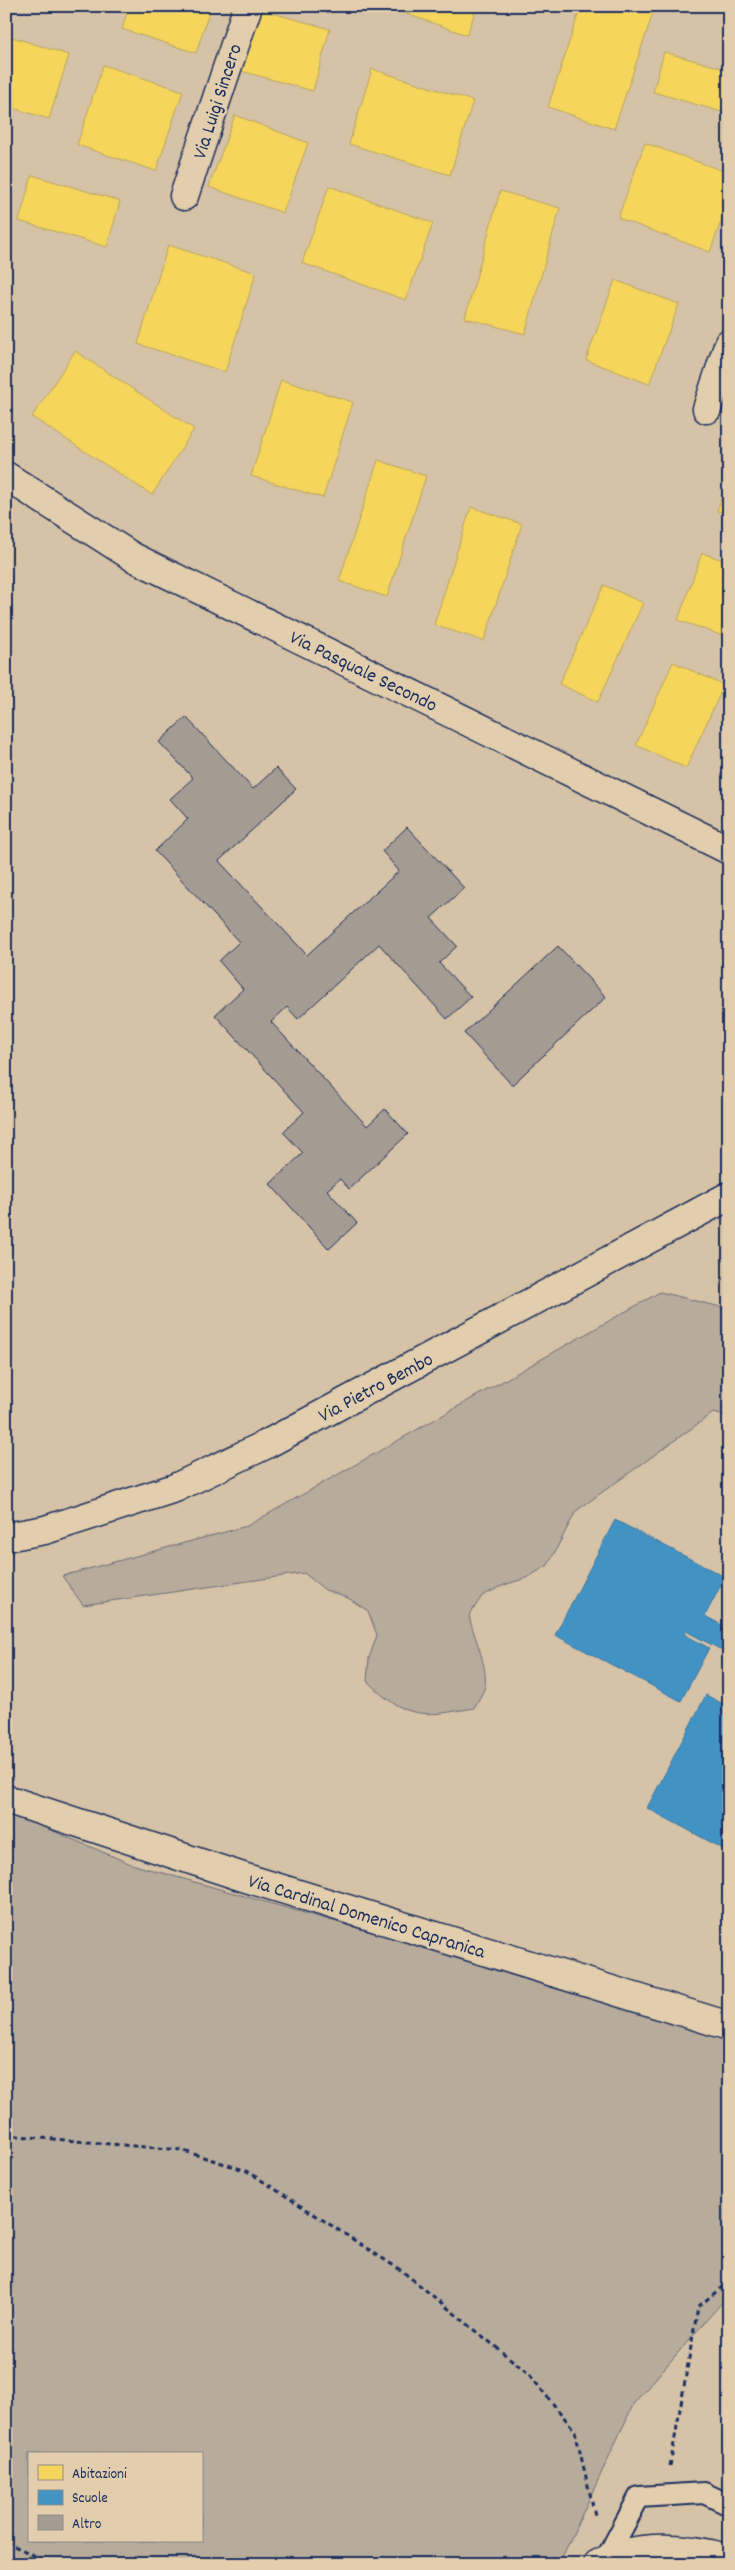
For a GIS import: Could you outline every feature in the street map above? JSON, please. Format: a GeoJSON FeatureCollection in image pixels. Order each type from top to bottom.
{"type":"FeatureCollection","features":[{"type":"Feature","properties":{"kind":"street","name":"Via Luigi Sincero"},"geometry":{"type":"LineString","coordinates":[[184,196],[248,6]]}},
{"type":"Feature","properties":{"kind":"street"},"geometry":{"type":"LineString","coordinates":[[707,408],[729,343]]}},
{"type":"Feature","properties":{"kind":"street","name":"Via Pasquale Secondo"},"geometry":{"type":"LineString","coordinates":[[6,476],[133,557],[729,850]]}},
{"type":"Feature","properties":{"kind":"street","name":"Via Pietro Bembo"},"geometry":{"type":"LineString","coordinates":[[6,1538],[44,1530],[175,1488],[264,1445],[729,1196]]}},
{"type":"Feature","properties":{"kind":"street","name":"Via Cardinal Domenico Capranica"},"geometry":{"type":"LineString","coordinates":[[6,1799],[246,1878],[729,2026]]}},
{"type":"Feature","properties":{"kind":"street"},"geometry":{"type":"LineString","coordinates":[[602,2561],[636,2552],[674,2550],[705,2553],[729,2559]]}},
{"type":"Feature","properties":{"kind":"lane"},"geometry":{"type":"LineString","coordinates":[[602,2561],[639,2498],[704,2493],[729,2504]]}},
{"type":"Feature","properties":{"kind":"path"},"geometry":{"type":"LineString","coordinates":[[6,2135],[181,2150],[247,2172],[402,2272],[528,2373],[575,2431],[602,2561]]}},
{"type":"Feature","properties":{"kind":"path"},"geometry":{"type":"LineString","coordinates":[[665,2496],[689,2367],[698,2306],[729,2281]]}},
{"type":"Feature","properties":{"kind":"path"},"geometry":{"type":"LineString","coordinates":[[6,2542],[52,2564]]}},
{"type":"Feature","properties":{"kind":"shaded area"},"geometry":{"type":"Polygon","coordinates":[[[660,1292],[729,1309],[729,1417],[713,1413],[576,1511],[548,1565],[527,1578],[504,1585],[482,1596],[469,1616],[483,1661],[485,1678],[484,1689],[474,1708],[428,1714],[405,1709],[381,1694],[367,1681],[369,1658],[377,1635],[368,1611],[348,1598],[325,1590],[304,1573],[83,1605],[62,1576],[247,1526],[660,1292]]]}},
{"type":"Feature","properties":{"kind":"shaded area"},"geometry":{"type":"Polygon","coordinates":[[[6,1811],[131,1864],[729,2033],[729,2298],[725,2299],[634,2403],[559,2564],[6,2564],[6,1811]]]}},
{"type":"Feature","properties":{"kind":"building: Abitazioni"},"geometry":{"type":"Polygon","coordinates":[[[71,6],[88,6],[86,11],[71,6]]]}},
{"type":"Feature","properties":{"kind":"building: Abitazioni"},"geometry":{"type":"Polygon","coordinates":[[[129,6],[211,6],[196,53],[122,29],[129,6]]]}},
{"type":"Feature","properties":{"kind":"building: Abitazioni"},"geometry":{"type":"Polygon","coordinates":[[[393,6],[477,6],[467,35],[392,9],[393,6]]]}},
{"type":"Feature","properties":{"kind":"building: Abitazioni"},"geometry":{"type":"Polygon","coordinates":[[[581,6],[632,6],[653,13],[614,129],[548,107],[581,6]]]}},
{"type":"Feature","properties":{"kind":"building: Abitazioni"},"geometry":{"type":"Polygon","coordinates":[[[258,9],[330,29],[313,91],[241,71],[258,9]]]}},
{"type":"Feature","properties":{"kind":"building: Abitazioni"},"geometry":{"type":"Polygon","coordinates":[[[6,35],[69,55],[49,119],[6,106],[6,35]]]}},
{"type":"Feature","properties":{"kind":"building: Abitazioni"},"geometry":{"type":"Polygon","coordinates":[[[664,52],[729,70],[729,114],[653,92],[664,52]]]}},
{"type":"Feature","properties":{"kind":"building: Abitazioni"},"geometry":{"type":"Polygon","coordinates":[[[103,65],[183,91],[156,171],[77,145],[103,65]]]}},
{"type":"Feature","properties":{"kind":"building: Abitazioni"},"geometry":{"type":"Polygon","coordinates":[[[372,69],[473,101],[450,175],[349,144],[372,69]]]}},
{"type":"Feature","properties":{"kind":"building: Abitazioni"},"geometry":{"type":"Polygon","coordinates":[[[235,115],[308,143],[283,213],[209,187],[235,115]]]}},
{"type":"Feature","properties":{"kind":"building: Abitazioni"},"geometry":{"type":"Polygon","coordinates":[[[645,143],[729,173],[729,199],[710,252],[618,218],[645,143]]]}},
{"type":"Feature","properties":{"kind":"building: Abitazioni"},"geometry":{"type":"Polygon","coordinates":[[[32,175],[120,201],[107,247],[19,221],[32,175]]]}},
{"type":"Feature","properties":{"kind":"building: Abitazioni"},"geometry":{"type":"Polygon","coordinates":[[[329,186],[433,223],[406,300],[302,263],[329,186]]]}},
{"type":"Feature","properties":{"kind":"building: Abitazioni"},"geometry":{"type":"Polygon","coordinates":[[[500,191],[560,208],[525,334],[465,318],[500,191]]]}},
{"type":"Feature","properties":{"kind":"building: Abitazioni"},"geometry":{"type":"Polygon","coordinates":[[[168,245],[256,273],[225,372],[138,344],[168,245]]]}},
{"type":"Feature","properties":{"kind":"building: Abitazioni"},"geometry":{"type":"Polygon","coordinates":[[[615,280],[679,304],[649,384],[586,360],[615,280]]]}},
{"type":"Feature","properties":{"kind":"building: Abitazioni"},"geometry":{"type":"Polygon","coordinates":[[[75,351],[194,429],[152,495],[32,417],[75,351]]]}},
{"type":"Feature","properties":{"kind":"building: Abitazioni"},"geometry":{"type":"Polygon","coordinates":[[[281,380],[353,402],[323,498],[251,476],[281,380]]]}},
{"type":"Feature","properties":{"kind":"building: Abitazioni"},"geometry":{"type":"Polygon","coordinates":[[[378,460],[426,476],[387,597],[339,581],[378,460]]]}},
{"type":"Feature","properties":{"kind":"building: Abitazioni"},"geometry":{"type":"Polygon","coordinates":[[[729,475],[729,514],[717,511],[729,475]]]}},
{"type":"Feature","properties":{"kind":"building: Abitazioni"},"geometry":{"type":"Polygon","coordinates":[[[471,507],[522,524],[484,641],[434,625],[471,507]]]}},
{"type":"Feature","properties":{"kind":"building: Abitazioni"},"geometry":{"type":"Polygon","coordinates":[[[702,553],[729,562],[729,638],[678,620],[702,553]]]}},
{"type":"Feature","properties":{"kind":"building: Abitazioni"},"geometry":{"type":"Polygon","coordinates":[[[604,585],[643,603],[598,702],[559,684],[604,585]]]}},
{"type":"Feature","properties":{"kind":"building: Abitazioni"},"geometry":{"type":"Polygon","coordinates":[[[673,662],[724,685],[686,768],[636,745],[673,662]]]}},
{"type":"Feature","properties":{"kind":"building: Scuole"},"geometry":{"type":"Polygon","coordinates":[[[615,1520],[725,1577],[705,1616],[729,1629],[729,1654],[686,1631],[684,1634],[709,1648],[681,1701],[555,1635],[615,1520]]]}},
{"type":"Feature","properties":{"kind":"building: Scuole"},"geometry":{"type":"Polygon","coordinates":[[[706,1695],[725,1705],[729,1698],[729,1852],[647,1808],[706,1695]]]}},
{"type":"Feature","properties":{"kind":"building: Altro"},"geometry":{"type":"Polygon","coordinates":[[[186,717],[253,789],[276,768],[296,789],[219,861],[307,955],[399,871],[382,851],[407,827],[464,888],[431,918],[457,946],[439,963],[471,997],[447,1019],[379,944],[298,1019],[287,1007],[271,1022],[367,1126],[385,1109],[408,1134],[349,1189],[340,1179],[327,1190],[357,1223],[329,1249],[270,1184],[303,1153],[283,1132],[304,1112],[215,1015],[243,989],[219,961],[239,942],[155,851],[188,819],[170,799],[193,778],[159,742],[186,717]]]}},
{"type":"Feature","properties":{"kind":"building: Altro"},"geometry":{"type":"Polygon","coordinates":[[[558,946],[606,997],[512,1085],[464,1033],[558,946]]]}}]}
